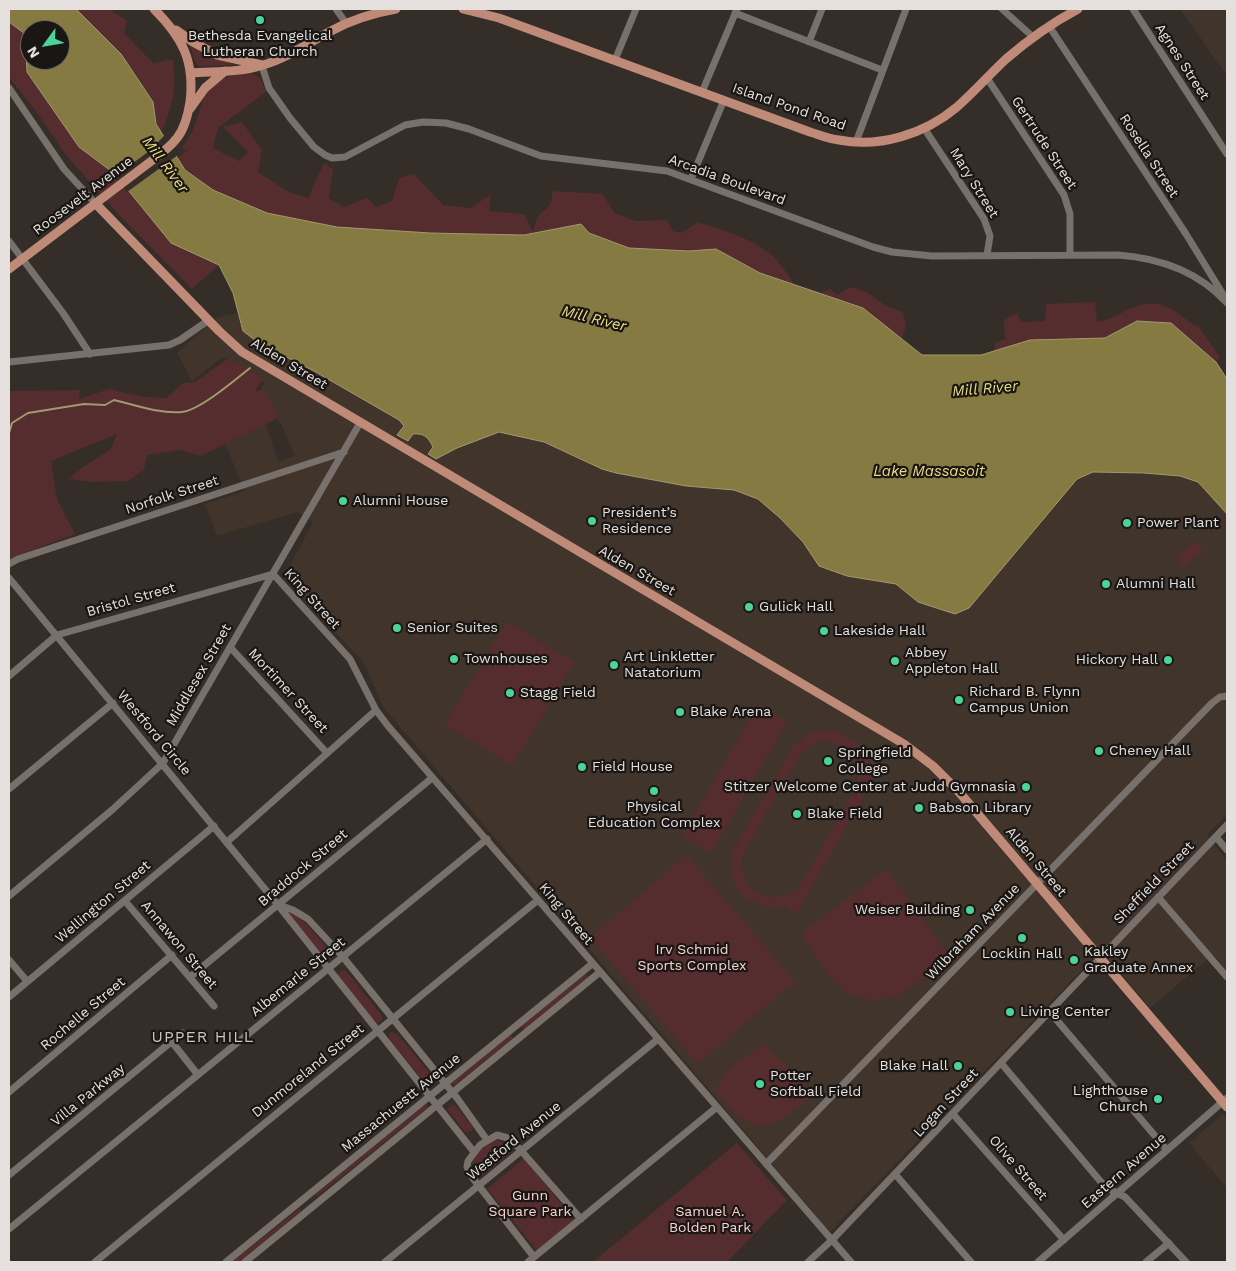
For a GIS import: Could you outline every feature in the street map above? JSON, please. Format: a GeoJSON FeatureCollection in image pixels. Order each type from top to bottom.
{"type":"FeatureCollection","features":[{"type":"Feature","properties":{"kind":"main road","name":"Roosevelt Avenue"},"geometry":{"type":"LineString","coordinates":[[9,269],[154,160],[176,140],[189,110],[190,72],[185,52],[170,24],[154,9]]}},
{"type":"Feature","properties":{"kind":"main road"},"geometry":{"type":"LineString","coordinates":[[190,72],[225,71],[262,66],[290,54],[346,23],[365,16],[396,9]]}},
{"type":"Feature","properties":{"kind":"main road","name":"Island Pond Road"},"geometry":{"type":"LineString","coordinates":[[463,9],[499,18],[830,138],[856,142],[890,140],[924,128],[956,108],[1033,37],[1078,9]]}},
{"type":"Feature","properties":{"kind":"main road"},"geometry":{"type":"LineString","coordinates":[[170,24],[193,42],[217,55],[262,66]]}},
{"type":"Feature","properties":{"kind":"main road"},"geometry":{"type":"LineString","coordinates":[[189,110],[204,88],[225,71]]}},
{"type":"Feature","properties":{"kind":"main road","name":"Alden Street"},"geometry":{"type":"LineString","coordinates":[[95,203],[242,352],[904,744],[927,761],[950,783],[1226,1102]]}},
{"type":"Feature","properties":{"kind":"street"},"geometry":{"type":"LineString","coordinates":[[336,9],[346,23]]}},
{"type":"Feature","properties":{"kind":"street"},"geometry":{"type":"LineString","coordinates":[[615,60],[636,9]]}},
{"type":"Feature","properties":{"kind":"street"},"geometry":{"type":"LineString","coordinates":[[810,42],[822,9]]}},
{"type":"Feature","properties":{"kind":"street"},"geometry":{"type":"LineString","coordinates":[[856,142],[906,9]]}},
{"type":"Feature","properties":{"kind":"street"},"geometry":{"type":"LineString","coordinates":[[1002,9],[1033,37]]}},
{"type":"Feature","properties":{"kind":"street","name":"Agnes Street"},"geometry":{"type":"LineString","coordinates":[[1132,9],[1227,154]]}},
{"type":"Feature","properties":{"kind":"street"},"geometry":{"type":"LineString","coordinates":[[702,92],[736,11],[882,70]]}},
{"type":"Feature","properties":{"kind":"street","name":"Rosella Street"},"geometry":{"type":"LineString","coordinates":[[1049,26],[1186,234],[1227,302]]}},
{"type":"Feature","properties":{"kind":"street","name":"Arcadia Boulevard"},"geometry":{"type":"LineString","coordinates":[[262,66],[267,84],[273,95],[309,141],[318,151],[328,157],[339,158],[345,156],[405,125],[435,122],[462,127],[541,156],[667,170],[886,251],[932,256],[1118,254],[1160,261],[1176,266],[1198,278],[1227,302]]}},
{"type":"Feature","properties":{"kind":"street","name":"Gertrude Street"},"geometry":{"type":"LineString","coordinates":[[987,78],[1064,195],[1070,214],[1070,255]]}},
{"type":"Feature","properties":{"kind":"street","name":"Alden Street"},"geometry":{"type":"LineString","coordinates":[[9,88],[64,169],[95,203]]}},
{"type":"Feature","properties":{"kind":"street"},"geometry":{"type":"LineString","coordinates":[[691,179],[724,100]]}},
{"type":"Feature","properties":{"kind":"street","name":"Mary Street"},"geometry":{"type":"LineString","coordinates":[[924,128],[984,219],[990,236],[987,255]]}},
{"type":"Feature","properties":{"kind":"street"},"geometry":{"type":"LineString","coordinates":[[9,241],[63,313],[90,354]]}},
{"type":"Feature","properties":{"kind":"street"},"geometry":{"type":"LineString","coordinates":[[9,362],[169,345],[209,320]]}},
{"type":"Feature","properties":{"kind":"street","name":"Middlesex Street"},"geometry":{"type":"LineString","coordinates":[[9,896],[112,810],[163,763],[360,423]]}},
{"type":"Feature","properties":{"kind":"street","name":"Norfolk Street"},"geometry":{"type":"LineString","coordinates":[[9,564],[18,559],[76,539],[344,452]]}},
{"type":"Feature","properties":{"kind":"street","name":"Bristol Street"},"geometry":{"type":"LineString","coordinates":[[9,676],[57,635],[273,574]]}},
{"type":"Feature","properties":{"kind":"street","name":"King Street"},"geometry":{"type":"LineString","coordinates":[[273,574],[350,659],[376,710],[432,778],[487,839],[592,964],[851,1262]]}},
{"type":"Feature","properties":{"kind":"street","name":"Westford Circle"},"geometry":{"type":"LineString","coordinates":[[9,578],[227,842],[474,1152]]}},
{"type":"Feature","properties":{"kind":"street","name":"Mortimer Street"},"geometry":{"type":"LineString","coordinates":[[230,647],[327,752]]}},
{"type":"Feature","properties":{"kind":"street","name":"Wilbraham Avenue"},"geometry":{"type":"LineString","coordinates":[[766,1164],[1212,703],[1224,696]]}},
{"type":"Feature","properties":{"kind":"street"},"geometry":{"type":"LineString","coordinates":[[9,789],[113,703]]}},
{"type":"Feature","properties":{"kind":"street"},"geometry":{"type":"LineString","coordinates":[[227,842],[376,710]]}},
{"type":"Feature","properties":{"kind":"street","name":"Braddock Street"},"geometry":{"type":"LineString","coordinates":[[190,977],[432,778]]}},
{"type":"Feature","properties":{"kind":"street","name":"Sheffield Street"},"geometry":{"type":"LineString","coordinates":[[1100,958],[1227,825]]}},
{"type":"Feature","properties":{"kind":"street","name":"Wellington Street"},"geometry":{"type":"LineString","coordinates":[[9,997],[214,826]]}},
{"type":"Feature","properties":{"kind":"street"},"geometry":{"type":"LineString","coordinates":[[1216,837],[1227,850]]}},
{"type":"Feature","properties":{"kind":"street","name":"Albemarle Street"},"geometry":{"type":"LineString","coordinates":[[9,1229],[487,839]]}},
{"type":"Feature","properties":{"kind":"street"},"geometry":{"type":"LineString","coordinates":[[1158,897],[1227,977]]}},
{"type":"Feature","properties":{"kind":"street","name":"Annawon Street"},"geometry":{"type":"LineString","coordinates":[[125,900],[214,1006]]}},
{"type":"Feature","properties":{"kind":"street","name":"Dunmoreland Street"},"geometry":{"type":"LineString","coordinates":[[95,1262],[538,900]]}},
{"type":"Feature","properties":{"kind":"street","name":"Westford Circle"},"geometry":{"type":"LineString","coordinates":[[278,905],[294,910],[308,919],[343,957],[452,1092],[487,1140]]}},
{"type":"Feature","properties":{"kind":"street","name":"Rochelle Street"},"geometry":{"type":"LineString","coordinates":[[9,1092],[172,955]]}},
{"type":"Feature","properties":{"kind":"street","name":"Logan Street"},"geometry":{"type":"LineString","coordinates":[[808,1262],[832,1240],[1100,958]]}},
{"type":"Feature","properties":{"kind":"street"},"geometry":{"type":"LineString","coordinates":[[9,960],[27,981]]}},
{"type":"Feature","properties":{"kind":"street","name":"Massachuestt Avenue"},"geometry":{"type":"LineString","coordinates":[[226,1262],[592,964]]}},
{"type":"Feature","properties":{"kind":"street"},"geometry":{"type":"LineString","coordinates":[[245,1262],[600,972]]}},
{"type":"Feature","properties":{"kind":"street"},"geometry":{"type":"LineString","coordinates":[[1049,1012],[1167,1150]]}},
{"type":"Feature","properties":{"kind":"street"},"geometry":{"type":"LineString","coordinates":[[513,1028],[520,1037]]}},
{"type":"Feature","properties":{"kind":"street","name":"Villa Parkway"},"geometry":{"type":"LineString","coordinates":[[9,1175],[182,1033]]}},
{"type":"Feature","properties":{"kind":"street","name":"Westford Avenue"},"geometry":{"type":"LineString","coordinates":[[385,1262],[658,1039]]}},
{"type":"Feature","properties":{"kind":"street"},"geometry":{"type":"LineString","coordinates":[[172,1042],[198,1075]]}},
{"type":"Feature","properties":{"kind":"street"},"geometry":{"type":"LineString","coordinates":[[1001,1063],[1101,1182],[1125,1197],[1186,1262]]}},
{"type":"Feature","properties":{"kind":"street","name":"Eastern Avenue"},"geometry":{"type":"LineString","coordinates":[[1038,1262],[1167,1150],[1226,1102]]}},
{"type":"Feature","properties":{"kind":"street"},"geometry":{"type":"LineString","coordinates":[[528,1262],[717,1107]]}},
{"type":"Feature","properties":{"kind":"street","name":"Olive Street"},"geometry":{"type":"LineString","coordinates":[[953,1114],[1064,1240]]}},
{"type":"Feature","properties":{"kind":"street"},"geometry":{"type":"LineString","coordinates":[[534,1257],[478,1186],[467,1167],[468,1161],[474,1152],[487,1140],[497,1135],[510,1140],[580,1219]]}},
{"type":"Feature","properties":{"kind":"street"},"geometry":{"type":"LineString","coordinates":[[895,1174],[971,1262]]}},
{"type":"Feature","properties":{"kind":"street"},"geometry":{"type":"LineString","coordinates":[[305,1198],[312,1207]]}},
{"type":"Feature","properties":{"kind":"street"},"geometry":{"type":"LineString","coordinates":[[1146,1262],[1169,1243]]}},
{"type":"Feature","properties":{"kind":"shaded area"},"geometry":{"type":"Polygon","coordinates":[[[1180,9],[1227,9],[1227,76],[1180,9]]]}},
{"type":"Feature","properties":{"kind":"shaded area","name":"Springfield College"},"geometry":{"type":"Polygon","coordinates":[[[237,313],[243,331],[260,344],[314,371],[399,420],[404,426],[398,435],[408,441],[413,434],[421,434],[428,438],[436,459],[457,448],[499,432],[543,442],[602,469],[616,473],[686,486],[734,490],[758,499],[780,518],[803,542],[819,566],[847,576],[896,584],[918,602],[969,608],[1077,479],[1093,472],[1180,476],[1198,481],[1227,514],[1227,814],[1207,835],[1227,860],[1227,970],[1213,955],[1150,1008],[1101,950],[830,1232],[384,708],[364,663],[284,577],[313,522],[298,512],[217,536],[205,504],[245,491],[222,437],[265,422],[278,461],[295,456],[281,424],[254,401],[264,383],[223,357],[192,381],[177,353],[218,317],[237,313]]]}},
{"type":"Feature","properties":{"kind":"shaded area"},"geometry":{"type":"Polygon","coordinates":[[[1223,1114],[1227,1119],[1227,1188],[1189,1143],[1223,1114]]]}},
{"type":"Feature","properties":{"kind":"green space"},"geometry":{"type":"Polygon","coordinates":[[[76,9],[116,9],[112,11],[127,21],[124,33],[153,63],[173,59],[173,97],[161,133],[156,124],[153,102],[76,9]]]}},
{"type":"Feature","properties":{"kind":"green space"},"geometry":{"type":"Polygon","coordinates":[[[9,22],[20,30],[20,70],[27,70],[79,147],[115,174],[171,242],[219,265],[192,289],[120,216],[66,155],[35,110],[9,77],[9,22]]]}},
{"type":"Feature","properties":{"kind":"green space"},"geometry":{"type":"Polygon","coordinates":[[[190,46],[235,65],[199,66],[195,61],[190,46]]]}},
{"type":"Feature","properties":{"kind":"green space"},"geometry":{"type":"Polygon","coordinates":[[[254,74],[260,78],[266,92],[218,128],[213,148],[239,161],[248,152],[223,127],[242,122],[262,150],[258,172],[289,192],[308,198],[324,163],[333,169],[329,198],[344,207],[367,198],[376,207],[392,201],[399,178],[414,174],[443,205],[471,208],[491,194],[489,211],[524,214],[533,232],[537,217],[550,205],[553,191],[603,194],[614,213],[636,221],[667,220],[673,231],[681,233],[698,222],[749,241],[773,256],[794,284],[760,273],[716,249],[689,251],[629,248],[589,233],[581,224],[524,235],[430,233],[337,227],[267,213],[213,190],[185,170],[177,158],[187,151],[182,147],[191,134],[209,88],[219,81],[233,76],[254,74]]]}},
{"type":"Feature","properties":{"kind":"green space"},"geometry":{"type":"Polygon","coordinates":[[[850,287],[867,292],[886,306],[903,312],[906,326],[902,339],[863,308],[820,293],[830,289],[837,295],[850,287]]]}},
{"type":"Feature","properties":{"kind":"green space"},"geometry":{"type":"Polygon","coordinates":[[[1095,302],[1097,322],[1147,304],[1163,305],[1170,308],[1198,326],[1220,357],[1216,362],[1171,323],[1137,321],[1105,338],[1030,340],[994,351],[995,343],[1005,339],[1004,320],[1017,313],[1021,322],[1045,321],[1046,304],[1095,302]]]}},
{"type":"Feature","properties":{"kind":"green space"},"geometry":{"type":"Polygon","coordinates":[[[229,358],[263,378],[255,392],[265,389],[278,418],[201,456],[180,450],[147,455],[144,470],[128,481],[92,482],[69,479],[83,467],[111,449],[117,434],[51,461],[57,499],[75,534],[9,559],[9,391],[80,390],[79,399],[109,389],[145,397],[166,398],[183,383],[195,382],[229,358]]]}},
{"type":"Feature","properties":{"kind":"green space"},"geometry":{"type":"Polygon","coordinates":[[[1195,541],[1203,550],[1184,567],[1175,558],[1195,541]]]}},
{"type":"Feature","properties":{"kind":"green space","name":"Stagg Field"},"geometry":{"type":"Polygon","coordinates":[[[507,622],[575,662],[512,766],[445,724],[507,622]]]}},
{"type":"Feature","properties":{"kind":"green space"},"geometry":{"type":"Polygon","coordinates":[[[758,704],[787,722],[711,853],[682,836],[758,704]]]}},
{"type":"Feature","properties":{"kind":"green space"},"geometry":{"type":"Polygon","coordinates":[[[823,730],[846,735],[858,744],[869,764],[871,763],[880,768],[796,914],[786,908],[787,906],[774,907],[762,905],[751,901],[743,895],[736,886],[732,876],[731,864],[733,851],[794,745],[807,735],[823,730]],[[824,741],[812,745],[801,753],[743,854],[742,867],[744,878],[750,887],[758,893],[767,897],[778,897],[788,894],[799,887],[857,785],[858,768],[856,761],[847,749],[833,742],[824,741]]]}},
{"type":"Feature","properties":{"kind":"green space","name":"Irv Schmid Sports Complex"},"geometry":{"type":"Polygon","coordinates":[[[686,855],[795,981],[698,1064],[590,938],[686,855]]]}},
{"type":"Feature","properties":{"kind":"green space"},"geometry":{"type":"Polygon","coordinates":[[[884,871],[888,871],[950,957],[926,977],[897,996],[876,1001],[846,994],[827,972],[801,933],[884,871]]]}},
{"type":"Feature","properties":{"kind":"green space"},"geometry":{"type":"Polygon","coordinates":[[[287,910],[305,923],[315,934],[330,952],[330,959],[323,959],[286,914],[287,910]]]}},
{"type":"Feature","properties":{"kind":"green space"},"geometry":{"type":"Polygon","coordinates":[[[343,970],[346,971],[382,1016],[382,1020],[377,1023],[374,1021],[338,977],[338,974],[343,970]]]}},
{"type":"Feature","properties":{"kind":"green space"},"geometry":{"type":"Polygon","coordinates":[[[586,974],[588,977],[524,1030],[521,1026],[586,974]]]}},
{"type":"Feature","properties":{"kind":"green space"},"geometry":{"type":"Polygon","coordinates":[[[391,1032],[397,1034],[433,1077],[431,1085],[425,1083],[390,1040],[389,1034],[391,1032]]]}},
{"type":"Feature","properties":{"kind":"green space"},"geometry":{"type":"Polygon","coordinates":[[[510,1035],[513,1038],[453,1085],[453,1082],[510,1035]]]}},
{"type":"Feature","properties":{"kind":"green space"},"geometry":{"type":"Polygon","coordinates":[[[761,1045],[767,1047],[814,1095],[779,1121],[757,1126],[739,1117],[715,1091],[728,1070],[761,1045]]]}},
{"type":"Feature","properties":{"kind":"green space"},"geometry":{"type":"Polygon","coordinates":[[[426,1104],[428,1107],[426,1109],[316,1197],[316,1194],[426,1104]]]}},
{"type":"Feature","properties":{"kind":"green space"},"geometry":{"type":"Polygon","coordinates":[[[452,1104],[455,1105],[473,1127],[472,1131],[465,1132],[447,1109],[452,1104]]]}},
{"type":"Feature","properties":{"kind":"green space"},"geometry":{"type":"Polygon","coordinates":[[[482,1139],[499,1141],[507,1144],[514,1150],[480,1177],[474,1168],[472,1152],[477,1143],[482,1139]]]}},
{"type":"Feature","properties":{"kind":"green space","name":"Samuel A. Bolden Park"},"geometry":{"type":"Polygon","coordinates":[[[737,1143],[787,1200],[727,1262],[594,1261],[737,1143]]]}},
{"type":"Feature","properties":{"kind":"green space","name":"Gunn Square Park"},"geometry":{"type":"Polygon","coordinates":[[[524,1158],[574,1220],[537,1251],[487,1189],[524,1158]]]}},
{"type":"Feature","properties":{"kind":"green space"},"geometry":{"type":"Polygon","coordinates":[[[300,1208],[301,1211],[239,1262],[232,1262],[300,1208]]]}},
{"type":"Feature","properties":{"kind":"water","name":"Lake Massasoit"},"geometry":{"type":"Polygon","coordinates":[[[9,9],[76,9],[121,54],[153,102],[156,124],[185,170],[213,190],[267,213],[337,227],[430,233],[524,235],[581,224],[589,233],[629,248],[689,251],[716,249],[760,273],[863,308],[922,355],[981,355],[1030,340],[1105,338],[1137,321],[1171,323],[1216,362],[1227,379],[1227,514],[1198,482],[1180,476],[1093,472],[1077,479],[969,608],[955,614],[918,602],[896,584],[847,576],[819,566],[803,542],[780,518],[758,499],[734,490],[686,486],[616,473],[602,469],[544,442],[499,432],[457,448],[436,459],[428,454],[433,447],[425,436],[413,434],[408,441],[397,435],[404,426],[399,420],[314,371],[260,344],[243,331],[233,293],[219,265],[171,243],[115,174],[79,147],[27,72],[27,70],[70,70],[70,20],[20,20],[20,30],[9,22],[9,9]]]}},
{"type":"Feature","properties":{"kind":"pier"},"geometry":{"type":"Polygon","coordinates":[[[165,134],[178,155],[127,192],[114,177],[148,152],[165,134]]]}},
{"type":"Feature","properties":{"kind":"waterway"},"geometry":{"type":"LineString","coordinates":[[267,355],[273,350]]}},
{"type":"Feature","properties":{"kind":"waterway"},"geometry":{"type":"LineString","coordinates":[[9,433],[12,423],[28,413],[84,404],[105,405],[114,400],[148,409],[182,412],[198,406],[217,394],[250,368]]}},
{"type":"Feature","properties":{"kind":"place","name":"Bethesda Evangelical Lutheran Church"},"geometry":{"type":"Point","coordinates":[260,20]}},
{"type":"Feature","properties":{"kind":"place","name":"Alumni House"},"geometry":{"type":"Point","coordinates":[343,501]}},
{"type":"Feature","properties":{"kind":"place","name":"President’s Residence"},"geometry":{"type":"Point","coordinates":[592,521]}},
{"type":"Feature","properties":{"kind":"place","name":"Power Plant"},"geometry":{"type":"Point","coordinates":[1127,523]}},
{"type":"Feature","properties":{"kind":"place","name":"Alumni Hall"},"geometry":{"type":"Point","coordinates":[1106,584]}},
{"type":"Feature","properties":{"kind":"place","name":"Gulick Hall"},"geometry":{"type":"Point","coordinates":[749,607]}},
{"type":"Feature","properties":{"kind":"place","name":"Senior Suites"},"geometry":{"type":"Point","coordinates":[397,628]}},
{"type":"Feature","properties":{"kind":"place","name":"Lakeside Hall"},"geometry":{"type":"Point","coordinates":[824,631]}},
{"type":"Feature","properties":{"kind":"place","name":"Townhouses"},"geometry":{"type":"Point","coordinates":[454,659]}},
{"type":"Feature","properties":{"kind":"place","name":"Hickory Hall"},"geometry":{"type":"Point","coordinates":[1168,660]}},
{"type":"Feature","properties":{"kind":"place","name":"Abbey Appleton Hall"},"geometry":{"type":"Point","coordinates":[895,661]}},
{"type":"Feature","properties":{"kind":"place","name":"Art Linkletter Natatorium"},"geometry":{"type":"Point","coordinates":[614,665]}},
{"type":"Feature","properties":{"kind":"place","name":"Stagg Field"},"geometry":{"type":"Point","coordinates":[510,693]}},
{"type":"Feature","properties":{"kind":"place","name":"Richard B. Flynn Campus Union"},"geometry":{"type":"Point","coordinates":[959,700]}},
{"type":"Feature","properties":{"kind":"place","name":"Blake Arena"},"geometry":{"type":"Point","coordinates":[680,712]}},
{"type":"Feature","properties":{"kind":"place","name":"Cheney Hall"},"geometry":{"type":"Point","coordinates":[1099,751]}},
{"type":"Feature","properties":{"kind":"place","name":"Springfield College"},"geometry":{"type":"Point","coordinates":[828,761]}},
{"type":"Feature","properties":{"kind":"place","name":"Field House"},"geometry":{"type":"Point","coordinates":[582,767]}},
{"type":"Feature","properties":{"kind":"place","name":"Stitzer Welcome Center at Judd Gymnasia"},"geometry":{"type":"Point","coordinates":[1026,787]}},
{"type":"Feature","properties":{"kind":"place","name":"Physical Education Complex"},"geometry":{"type":"Point","coordinates":[654,791]}},
{"type":"Feature","properties":{"kind":"place","name":"Babson Library"},"geometry":{"type":"Point","coordinates":[919,808]}},
{"type":"Feature","properties":{"kind":"place","name":"Blake Field"},"geometry":{"type":"Point","coordinates":[797,814]}},
{"type":"Feature","properties":{"kind":"place","name":"Weiser Building"},"geometry":{"type":"Point","coordinates":[970,910]}},
{"type":"Feature","properties":{"kind":"place","name":"Locklin Hall"},"geometry":{"type":"Point","coordinates":[1022,938]}},
{"type":"Feature","properties":{"kind":"place","name":"Kakley Graduate Annex"},"geometry":{"type":"Point","coordinates":[1074,960]}},
{"type":"Feature","properties":{"kind":"place","name":"Living Center"},"geometry":{"type":"Point","coordinates":[1010,1012]}},
{"type":"Feature","properties":{"kind":"place","name":"Blake Hall"},"geometry":{"type":"Point","coordinates":[958,1066]}},
{"type":"Feature","properties":{"kind":"place","name":"Potter Softball Field"},"geometry":{"type":"Point","coordinates":[760,1084]}},
{"type":"Feature","properties":{"kind":"place","name":"Lighthouse Church"},"geometry":{"type":"Point","coordinates":[1158,1099]}},
{"type":"Feature","properties":{"kind":"district","name":"UPPER HILL"},"geometry":{"type":"Point","coordinates":[203,1037]}},
{"type":"Feature","properties":{"kind":"water label","name":"Mill River"},"geometry":{"type":"Point","coordinates":[165,165]}},
{"type":"Feature","properties":{"kind":"water label","name":"Mill River"},"geometry":{"type":"Point","coordinates":[594,319]}},
{"type":"Feature","properties":{"kind":"water label","name":"Mill River"},"geometry":{"type":"Point","coordinates":[985,389]}}]}
